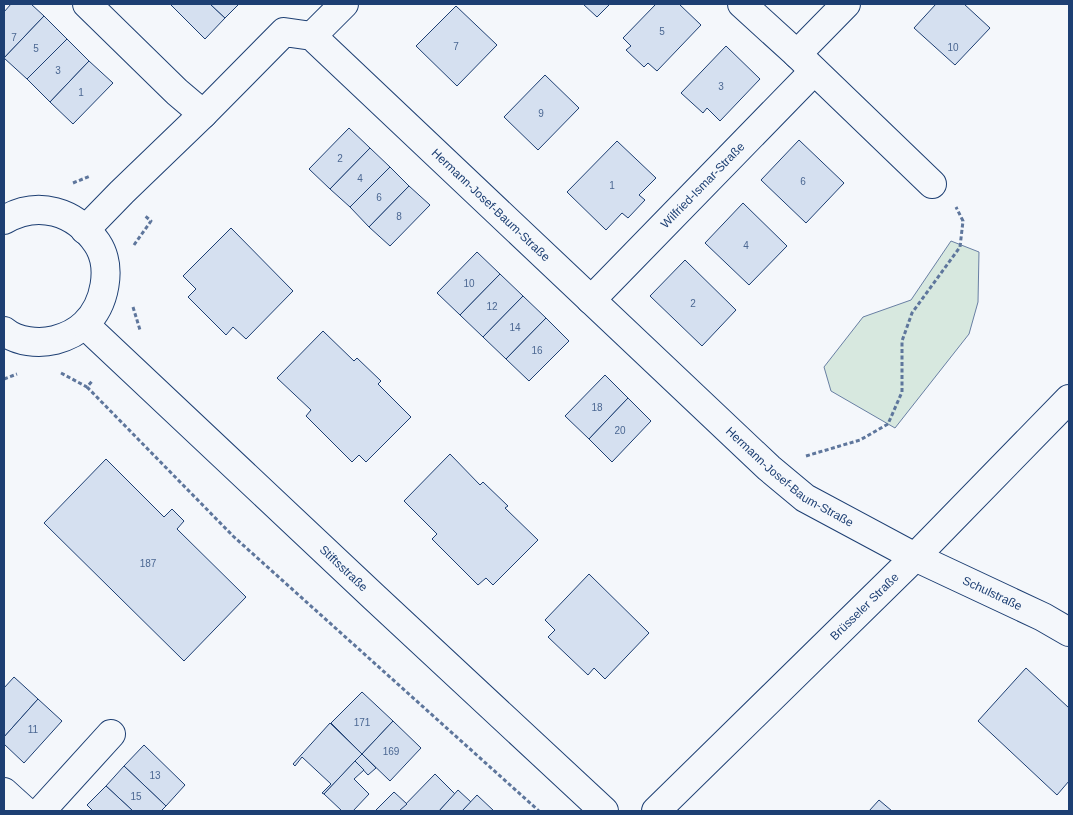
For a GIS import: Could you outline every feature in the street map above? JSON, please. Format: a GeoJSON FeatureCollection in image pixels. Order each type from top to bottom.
{"type":"FeatureCollection","features":[{"type":"Feature","properties":{"kind":"street"},"geometry":{"type":"LineString","coordinates":[[87,4],[177,92],[203,114]]}},
{"type":"Feature","properties":{"kind":"street"},"geometry":{"type":"LineString","coordinates":[[85,230],[284,32],[312,36],[344,4]]}},
{"type":"Feature","properties":{"kind":"street"},"geometry":{"type":"LineString","coordinates":[[742,4],[932,184]]}},
{"type":"Feature","properties":{"kind":"street","name":"Wilfried-Ismar-Straße"},"geometry":{"type":"LineString","coordinates":[[591,300],[805,62],[846,4]]}},
{"type":"Feature","properties":{"kind":"street","name":"Hermann-Josef-Baum-Straße"},"geometry":{"type":"LineString","coordinates":[[312,36],[769,468],[804,498],[915,557]]}},
{"type":"Feature","properties":{"kind":"street"},"geometry":{"type":"LineString","coordinates":[[4,220],[20,212],[38,210],[55,211],[71,217],[98,244],[105,265],[105,287],[98,308],[85,325],[68,336],[48,342],[27,341],[4,332]]}},
{"type":"Feature","properties":{"kind":"street","name":"Stiftsstraße"},"geometry":{"type":"LineString","coordinates":[[85,325],[603,811]]}},
{"type":"Feature","properties":{"kind":"street","name":"Brüsseler Straße"},"geometry":{"type":"LineString","coordinates":[[656,811],[915,557],[1069,399]]}},
{"type":"Feature","properties":{"kind":"street","name":"Schulstraße"},"geometry":{"type":"LineString","coordinates":[[915,557],[1043,617],[1069,632]]}},
{"type":"Feature","properties":{"kind":"street"},"geometry":{"type":"LineString","coordinates":[[41,811],[111,734]]}},
{"type":"Feature","properties":{"kind":"street"},"geometry":{"type":"LineString","coordinates":[[4,792],[25,811]]}},
{"type":"Feature","properties":{"kind":"path"},"geometry":{"type":"LineString","coordinates":[[769,468],[860,440],[888,424],[902,392],[902,341],[912,313],[960,247],[964,221],[956,206],[932,184]]}},
{"type":"Feature","properties":{"kind":"path"},"geometry":{"type":"LineString","coordinates":[[87,387],[233,536],[539,811]]}},
{"type":"Feature","properties":{"kind":"shaded area"},"geometry":{"type":"Polygon","coordinates":[[[951,241],[979,252],[978,302],[969,334],[895,428],[831,391],[824,367],[863,317],[911,300],[951,241]]]}},
{"type":"Feature","properties":{"kind":"building"},"geometry":{"type":"Polygon","coordinates":[[[11,4],[31,4],[44,16],[4,58],[4,12],[11,4]]]}},
{"type":"Feature","properties":{"kind":"building"},"geometry":{"type":"Polygon","coordinates":[[[170,4],[210,4],[225,18],[205,39],[170,4]]]}},
{"type":"Feature","properties":{"kind":"building"},"geometry":{"type":"Polygon","coordinates":[[[210,4],[239,4],[225,18],[210,4]]]}},
{"type":"Feature","properties":{"kind":"building"},"geometry":{"type":"Polygon","coordinates":[[[583,4],[610,4],[597,17],[583,4]]]}},
{"type":"Feature","properties":{"kind":"building"},"geometry":{"type":"Polygon","coordinates":[[[656,4],[679,4],[701,25],[657,71],[648,63],[644,67],[626,50],[631,46],[623,38],[656,4]]]}},
{"type":"Feature","properties":{"kind":"building"},"geometry":{"type":"Polygon","coordinates":[[[936,4],[964,4],[990,28],[955,65],[914,28],[936,4]]]}},
{"type":"Feature","properties":{"kind":"building"},"geometry":{"type":"Polygon","coordinates":[[[456,6],[497,45],[457,86],[416,46],[456,6]]]}},
{"type":"Feature","properties":{"kind":"building"},"geometry":{"type":"Polygon","coordinates":[[[44,16],[67,39],[27,79],[4,58],[44,16]]]}},
{"type":"Feature","properties":{"kind":"building"},"geometry":{"type":"Polygon","coordinates":[[[67,39],[89,61],[50,102],[27,79],[67,39]]]}},
{"type":"Feature","properties":{"kind":"building"},"geometry":{"type":"Polygon","coordinates":[[[726,46],[760,79],[720,121],[707,108],[703,113],[681,93],[726,46]]]}},
{"type":"Feature","properties":{"kind":"building"},"geometry":{"type":"Polygon","coordinates":[[[89,61],[113,83],[73,124],[50,102],[89,61]]]}},
{"type":"Feature","properties":{"kind":"building"},"geometry":{"type":"Polygon","coordinates":[[[545,75],[579,108],[538,150],[504,117],[545,75]]]}},
{"type":"Feature","properties":{"kind":"building"},"geometry":{"type":"Polygon","coordinates":[[[349,128],[370,148],[330,189],[309,169],[349,128]]]}},
{"type":"Feature","properties":{"kind":"building"},"geometry":{"type":"Polygon","coordinates":[[[799,140],[844,183],[806,223],[761,180],[799,140]]]}},
{"type":"Feature","properties":{"kind":"building"},"geometry":{"type":"Polygon","coordinates":[[[617,141],[656,178],[639,195],[645,200],[628,218],[622,213],[606,230],[567,192],[617,141]]]}},
{"type":"Feature","properties":{"kind":"building"},"geometry":{"type":"Polygon","coordinates":[[[370,148],[390,167],[350,207],[330,189],[370,148]]]}},
{"type":"Feature","properties":{"kind":"building"},"geometry":{"type":"Polygon","coordinates":[[[390,167],[409,186],[369,227],[350,207],[390,167]]]}},
{"type":"Feature","properties":{"kind":"building"},"geometry":{"type":"Polygon","coordinates":[[[409,186],[430,205],[390,246],[369,227],[409,186]]]}},
{"type":"Feature","properties":{"kind":"building"},"geometry":{"type":"Polygon","coordinates":[[[743,203],[787,246],[749,285],[705,243],[743,203]]]}},
{"type":"Feature","properties":{"kind":"building"},"geometry":{"type":"Polygon","coordinates":[[[231,228],[293,291],[246,339],[233,327],[226,335],[188,297],[196,289],[183,276],[231,228]]]}},
{"type":"Feature","properties":{"kind":"building"},"geometry":{"type":"Polygon","coordinates":[[[477,252],[500,274],[460,315],[437,293],[477,252]]]}},
{"type":"Feature","properties":{"kind":"building"},"geometry":{"type":"Polygon","coordinates":[[[685,260],[736,310],[702,346],[650,296],[685,260]]]}},
{"type":"Feature","properties":{"kind":"building"},"geometry":{"type":"Polygon","coordinates":[[[500,274],[523,296],[483,337],[460,315],[500,274]]]}},
{"type":"Feature","properties":{"kind":"building"},"geometry":{"type":"Polygon","coordinates":[[[523,296],[546,318],[506,359],[483,337],[523,296]]]}},
{"type":"Feature","properties":{"kind":"building"},"geometry":{"type":"Polygon","coordinates":[[[546,318],[569,341],[529,381],[506,359],[546,318]]]}},
{"type":"Feature","properties":{"kind":"building"},"geometry":{"type":"Polygon","coordinates":[[[323,331],[354,361],[357,358],[381,381],[378,384],[411,417],[366,462],[359,455],[352,462],[306,416],[311,410],[277,378],[323,331]]]}},
{"type":"Feature","properties":{"kind":"building"},"geometry":{"type":"Polygon","coordinates":[[[605,375],[628,398],[589,439],[565,416],[605,375]]]}},
{"type":"Feature","properties":{"kind":"building"},"geometry":{"type":"Polygon","coordinates":[[[628,398],[651,421],[612,462],[589,439],[628,398]]]}},
{"type":"Feature","properties":{"kind":"building"},"geometry":{"type":"Polygon","coordinates":[[[450,454],[480,485],[483,482],[508,506],[505,508],[538,540],[493,585],[486,578],[478,585],[432,539],[437,534],[404,501],[450,454]]]}},
{"type":"Feature","properties":{"kind":"building"},"geometry":{"type":"Polygon","coordinates":[[[106,459],[164,517],[172,509],[184,521],[177,529],[246,597],[184,661],[44,523],[106,459]]]}},
{"type":"Feature","properties":{"kind":"building"},"geometry":{"type":"Polygon","coordinates":[[[589,574],[649,633],[605,679],[594,668],[588,675],[548,637],[555,630],[545,620],[589,574]]]}},
{"type":"Feature","properties":{"kind":"building"},"geometry":{"type":"Polygon","coordinates":[[[1026,668],[1069,708],[1069,781],[1057,795],[978,721],[1026,668]]]}},
{"type":"Feature","properties":{"kind":"building"},"geometry":{"type":"Polygon","coordinates":[[[14,677],[38,699],[4,737],[4,688],[14,677]]]}},
{"type":"Feature","properties":{"kind":"building"},"geometry":{"type":"Polygon","coordinates":[[[362,692],[393,721],[362,754],[331,723],[362,692]]]}},
{"type":"Feature","properties":{"kind":"building"},"geometry":{"type":"Polygon","coordinates":[[[38,699],[62,721],[24,763],[4,744],[4,737],[38,699]]]}},
{"type":"Feature","properties":{"kind":"building"},"geometry":{"type":"Polygon","coordinates":[[[393,721],[421,748],[390,781],[362,754],[393,721]]]}},
{"type":"Feature","properties":{"kind":"building"},"geometry":{"type":"Polygon","coordinates":[[[330,723],[362,754],[324,794],[322,793],[331,784],[302,757],[295,766],[293,764],[330,723]]]}},
{"type":"Feature","properties":{"kind":"building"},"geometry":{"type":"Polygon","coordinates":[[[144,745],[185,785],[166,806],[124,766],[144,745]]]}},
{"type":"Feature","properties":{"kind":"building"},"geometry":{"type":"Polygon","coordinates":[[[362,754],[376,768],[368,775],[355,761],[362,754]]]}},
{"type":"Feature","properties":{"kind":"building"},"geometry":{"type":"Polygon","coordinates":[[[355,761],[364,770],[354,779],[369,794],[353,811],[342,811],[324,794],[355,761]]]}},
{"type":"Feature","properties":{"kind":"building"},"geometry":{"type":"Polygon","coordinates":[[[124,766],[166,806],[161,811],[133,811],[106,786],[124,766]]]}},
{"type":"Feature","properties":{"kind":"building"},"geometry":{"type":"Polygon","coordinates":[[[435,774],[455,794],[439,811],[399,811],[435,774]]]}},
{"type":"Feature","properties":{"kind":"building"},"geometry":{"type":"Polygon","coordinates":[[[106,786],[133,811],[93,811],[87,805],[106,786]]]}},
{"type":"Feature","properties":{"kind":"building"},"geometry":{"type":"Polygon","coordinates":[[[458,790],[471,802],[462,811],[439,811],[458,790]]]}},
{"type":"Feature","properties":{"kind":"building"},"geometry":{"type":"Polygon","coordinates":[[[394,792],[407,804],[399,811],[375,811],[394,792]]]}},
{"type":"Feature","properties":{"kind":"building"},"geometry":{"type":"Polygon","coordinates":[[[477,795],[494,811],[462,811],[477,795]]]}},
{"type":"Feature","properties":{"kind":"building"},"geometry":{"type":"Polygon","coordinates":[[[879,800],[892,811],[869,811],[879,800]]]}}]}
